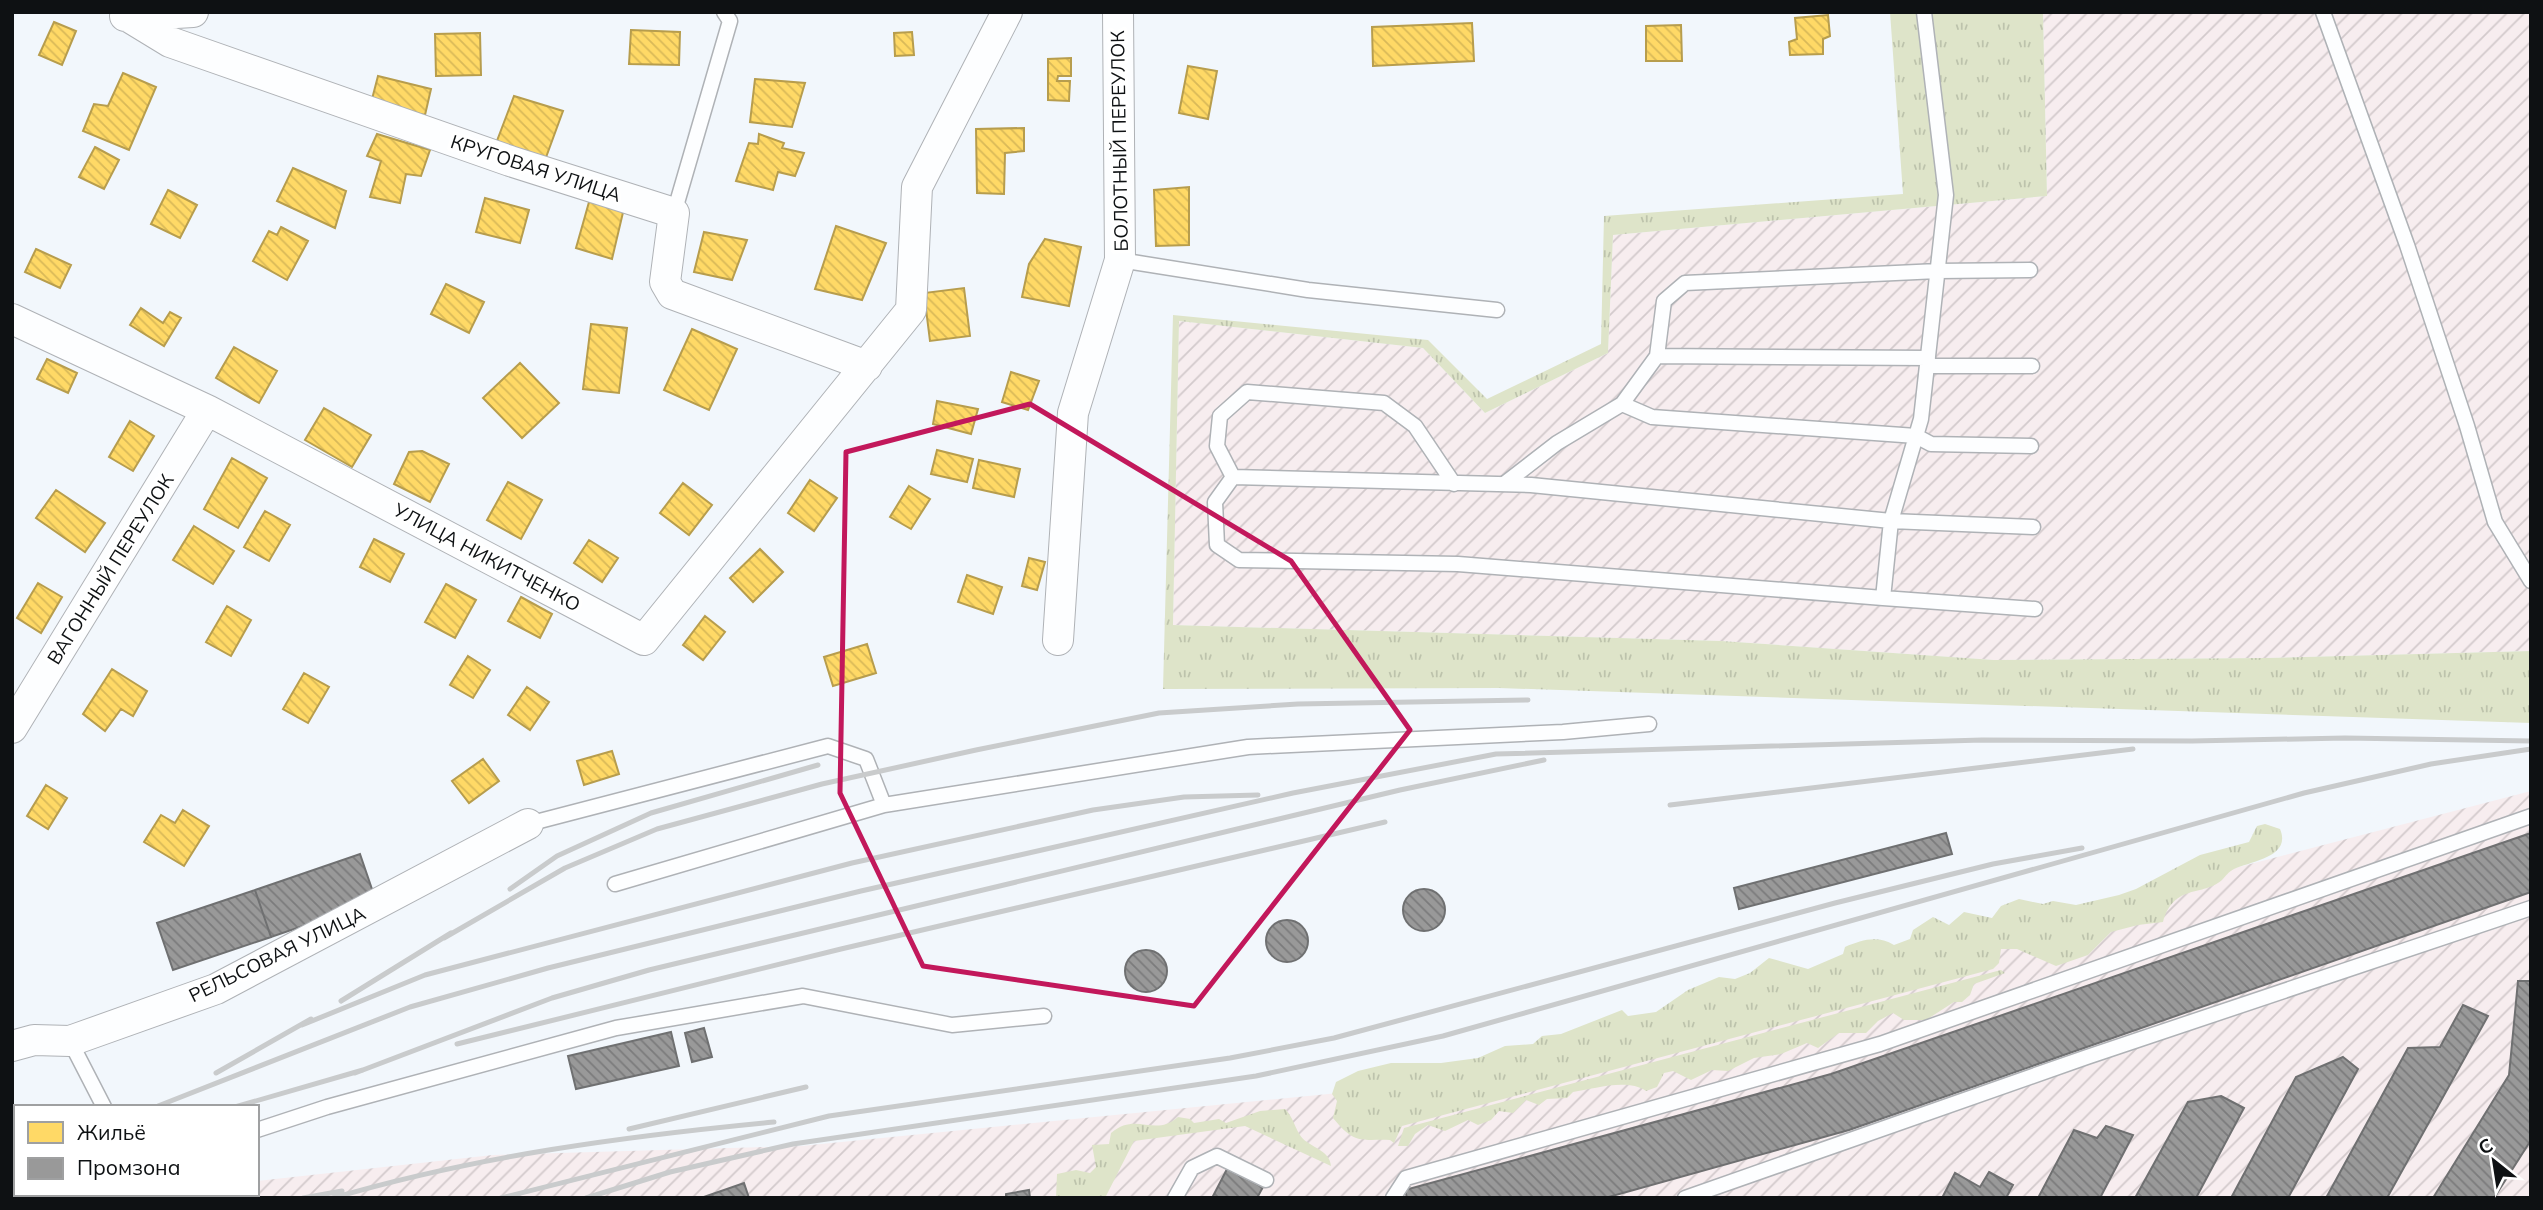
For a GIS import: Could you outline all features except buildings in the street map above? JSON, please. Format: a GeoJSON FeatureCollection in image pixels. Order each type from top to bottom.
{"type":"FeatureCollection","features":[{"type":"Feature","properties":{"kind":"street"},"geometry":{"type":"LineString","coordinates":[[125,14],[193,12]]}},
{"type":"Feature","properties":{"kind":"street"},"geometry":{"type":"LineString","coordinates":[[674,213],[665,282],[672,294],[867,366],[911,310],[917,187],[1007,12]]}},
{"type":"Feature","properties":{"kind":"street","name":"БОЛОТНЫЙ ПЕРЕУЛОК"},"geometry":{"type":"LineString","coordinates":[[1058,640],[1073,413],[1120,260],[1118,12]]}},
{"type":"Feature","properties":{"kind":"street","name":"КРУГОВАЯ УЛИЦА"},"geometry":{"type":"LineString","coordinates":[[125,14],[170,42],[509,161],[674,213]]}},
{"type":"Feature","properties":{"kind":"street","name":"УЛИЦА НИКИТЧЕНКО"},"geometry":{"type":"LineString","coordinates":[[12,319],[207,410],[645,640],[867,366]]}},
{"type":"Feature","properties":{"kind":"street","name":"ВАГОННЫЙ ПЕРЕУЛОК"},"geometry":{"type":"LineString","coordinates":[[12,728],[207,410]]}},
{"type":"Feature","properties":{"kind":"street","name":"РЕЛЬСОВАЯ УЛИЦА"},"geometry":{"type":"LineString","coordinates":[[12,1046],[34,1040],[71,1041],[216,989],[528,824]]}},
{"type":"Feature","properties":{"kind":"lane"},"geometry":{"type":"LineString","coordinates":[[674,213],[730,21],[724,12]]}},
{"type":"Feature","properties":{"kind":"lane"},"geometry":{"type":"LineString","coordinates":[[1883,598],[1891,521],[1921,419],[1946,195],[1924,12]]}},
{"type":"Feature","properties":{"kind":"lane"},"geometry":{"type":"LineString","coordinates":[[2323,12],[2407,245],[2495,522],[2531,581]]}},
{"type":"Feature","properties":{"kind":"lane"},"geometry":{"type":"LineString","coordinates":[[1120,260],[1308,289],[1497,310]]}},
{"type":"Feature","properties":{"kind":"lane"},"geometry":{"type":"LineString","coordinates":[[1504,484],[1557,443],[1622,404],[1657,356],[1664,301],[1685,284],[1938,271],[2030,270]]}},
{"type":"Feature","properties":{"kind":"lane"},"geometry":{"type":"LineString","coordinates":[[1657,356],[2032,366]]}},
{"type":"Feature","properties":{"kind":"lane"},"geometry":{"type":"LineString","coordinates":[[1233,477],[1217,446],[1220,416],[1247,392],[1384,403],[1415,426],[1454,484]]}},
{"type":"Feature","properties":{"kind":"lane"},"geometry":{"type":"LineString","coordinates":[[1622,404],[1652,417],[1916,436],[1931,444],[2031,446]]}},
{"type":"Feature","properties":{"kind":"lane"},"geometry":{"type":"LineString","coordinates":[[1233,477],[1504,484],[1891,521],[2033,527]]}},
{"type":"Feature","properties":{"kind":"lane"},"geometry":{"type":"LineString","coordinates":[[1233,477],[1215,502],[1217,545],[1240,560],[1458,564],[2035,609]]}},
{"type":"Feature","properties":{"kind":"lane"},"geometry":{"type":"LineString","coordinates":[[615,884],[884,804],[1248,747],[1563,732],[1649,724]]}},
{"type":"Feature","properties":{"kind":"lane"},"geometry":{"type":"LineString","coordinates":[[528,824],[828,746],[866,759],[884,804]]}},
{"type":"Feature","properties":{"kind":"lane"},"geometry":{"type":"LineString","coordinates":[[1393,1198],[1406,1178],[1880,1044],[2531,816]]}},
{"type":"Feature","properties":{"kind":"lane"},"geometry":{"type":"LineString","coordinates":[[1685,1198],[1709,1194],[2087,1057],[2531,908]]}},
{"type":"Feature","properties":{"kind":"lane"},"geometry":{"type":"LineString","coordinates":[[259,1129],[339,1103],[616,1028],[803,996],[952,1024],[1044,1016]]}},
{"type":"Feature","properties":{"kind":"lane"},"geometry":{"type":"LineString","coordinates":[[71,1041],[103,1105]]}},
{"type":"Feature","properties":{"kind":"lane"},"geometry":{"type":"LineString","coordinates":[[1175,1198],[1192,1168],[1217,1156],[1266,1180]]}},
{"type":"Feature","properties":{"kind":"highlighted area"},"geometry":{"type":"Polygon","coordinates":[[[1030,404],[1291,561],[1410,730],[1194,1006],[923,966],[840,793],[846,452],[1030,404]]]}},
{"type":"Feature","properties":{"kind":"shaded area"},"geometry":{"type":"Polygon","coordinates":[[[2043,12],[2531,12],[2531,651],[2266,658],[1994,660],[1721,641],[1173,625],[1179,321],[1423,348],[1485,413],[1608,353],[1613,235],[2047,196],[2043,12]]]}},
{"type":"Feature","properties":{"kind":"shaded area"},"geometry":{"type":"Polygon","coordinates":[[[2531,791],[2531,1198],[102,1198],[259,1196],[259,1181],[493,1155],[801,1146],[1389,1088],[2531,791]]]}},
{"type":"Feature","properties":{"kind":"green space"},"geometry":{"type":"Polygon","coordinates":[[[1890,12],[2043,12],[2047,196],[1613,235],[1608,353],[1485,413],[1423,348],[1179,321],[1173,625],[1721,641],[1994,660],[2266,658],[2531,651],[2531,723],[1499,688],[1163,689],[1173,315],[1428,340],[1487,399],[1601,344],[1604,216],[1903,194],[1890,12]]]}},
{"type":"Feature","properties":{"kind":"green space"},"geometry":{"type":"Polygon","coordinates":[[[2265,824],[2280,829],[2282,838],[2275,852],[2234,869],[2214,885],[2181,896],[2174,901],[2163,922],[2111,932],[2088,955],[2056,966],[2017,949],[2001,949],[1999,963],[1993,969],[1402,1126],[1394,1143],[1390,1140],[1353,1137],[1333,1118],[1337,1101],[1332,1094],[1336,1082],[1358,1071],[1391,1063],[1441,1063],[1478,1058],[1505,1046],[1533,1044],[1542,1036],[1561,1034],[1622,1010],[1628,1016],[1656,1012],[1688,990],[1719,977],[1735,979],[1750,973],[1769,958],[1808,969],[1843,954],[1845,947],[1857,942],[1876,939],[1894,945],[1910,939],[1913,930],[1933,917],[1949,925],[1964,912],[1992,918],[2001,906],[2019,899],[2043,904],[2053,901],[2076,905],[2119,895],[2136,889],[2200,855],[2249,842],[2257,826],[2265,824]]]}},
{"type":"Feature","properties":{"kind":"green space"},"geometry":{"type":"Polygon","coordinates":[[[2001,970],[2005,973],[1974,984],[1970,995],[1962,1002],[1954,1002],[1926,1020],[1904,1020],[1893,1013],[1878,1021],[1866,1033],[1839,1033],[1818,1048],[1807,1043],[1781,1054],[1754,1058],[1728,1071],[1712,1070],[1691,1080],[1673,1071],[1664,1073],[1657,1087],[1646,1091],[1630,1085],[1620,1085],[1573,1092],[1567,1098],[1547,1099],[1539,1105],[1526,1100],[1513,1113],[1499,1111],[1491,1120],[1478,1125],[1468,1120],[1445,1131],[1428,1125],[1415,1134],[1408,1146],[1398,1146],[1404,1128],[2001,970]]]}},
{"type":"Feature","properties":{"kind":"green space"},"geometry":{"type":"Polygon","coordinates":[[[1285,1109],[1300,1135],[1326,1155],[1331,1166],[1245,1126],[1134,1141],[1105,1198],[1056,1198],[1057,1174],[1076,1170],[1090,1173],[1096,1167],[1092,1145],[1109,1144],[1111,1133],[1120,1127],[1129,1124],[1161,1125],[1178,1117],[1190,1119],[1194,1123],[1219,1119],[1226,1123],[1260,1111],[1285,1109]]]}},
{"type":"Feature","properties":{"kind":"railway"},"geometry":{"type":"LineString","coordinates":[[444,938],[565,868],[657,829],[822,784],[976,750],[1159,713],[1298,704],[1528,700]]}},
{"type":"Feature","properties":{"kind":"railway"},"geometry":{"type":"LineString","coordinates":[[161,1105],[410,1007],[548,968],[861,891],[1293,793],[1496,754],[1982,740],[2192,741],[2345,738],[2531,741]]}},
{"type":"Feature","properties":{"kind":"railway"},"geometry":{"type":"LineString","coordinates":[[1670,805],[2133,749]]}},
{"type":"Feature","properties":{"kind":"railway"},"geometry":{"type":"LineString","coordinates":[[586,1198],[670,1172],[793,1144],[1256,1076],[1443,1036],[2304,793],[2431,764],[2531,749]]}},
{"type":"Feature","properties":{"kind":"railway"},"geometry":{"type":"LineString","coordinates":[[355,1073],[552,998],[649,970],[1400,790],[1544,760]]}},
{"type":"Feature","properties":{"kind":"railway"},"geometry":{"type":"LineString","coordinates":[[510,889],[557,856],[651,813],[818,765]]}},
{"type":"Feature","properties":{"kind":"railway"},"geometry":{"type":"LineString","coordinates":[[302,1025],[425,975],[852,863],[1093,810],[1184,797],[1258,795]]}},
{"type":"Feature","properties":{"kind":"railway"},"geometry":{"type":"LineString","coordinates":[[457,1044],[841,949],[1385,822]]}},
{"type":"Feature","properties":{"kind":"railway"},"geometry":{"type":"LineString","coordinates":[[501,1198],[829,1116],[1230,1058],[1334,1038],[1835,903],[1993,864],[2082,848]]}},
{"type":"Feature","properties":{"kind":"railway"},"geometry":{"type":"LineString","coordinates":[[341,1001],[451,933]]}},
{"type":"Feature","properties":{"kind":"railway"},"geometry":{"type":"LineString","coordinates":[[216,1073],[311,1019]]}},
{"type":"Feature","properties":{"kind":"railway"},"geometry":{"type":"LineString","coordinates":[[242,1105],[363,1070]]}},
{"type":"Feature","properties":{"kind":"railway"},"geometry":{"type":"LineString","coordinates":[[629,1129],[806,1087]]}},
{"type":"Feature","properties":{"kind":"railway"},"geometry":{"type":"LineString","coordinates":[[333,1198],[441,1170],[552,1149],[774,1122]]}},
{"type":"Feature","properties":{"kind":"railway"},"geometry":{"type":"LineString","coordinates":[[303,1198],[342,1191]]}}]}
